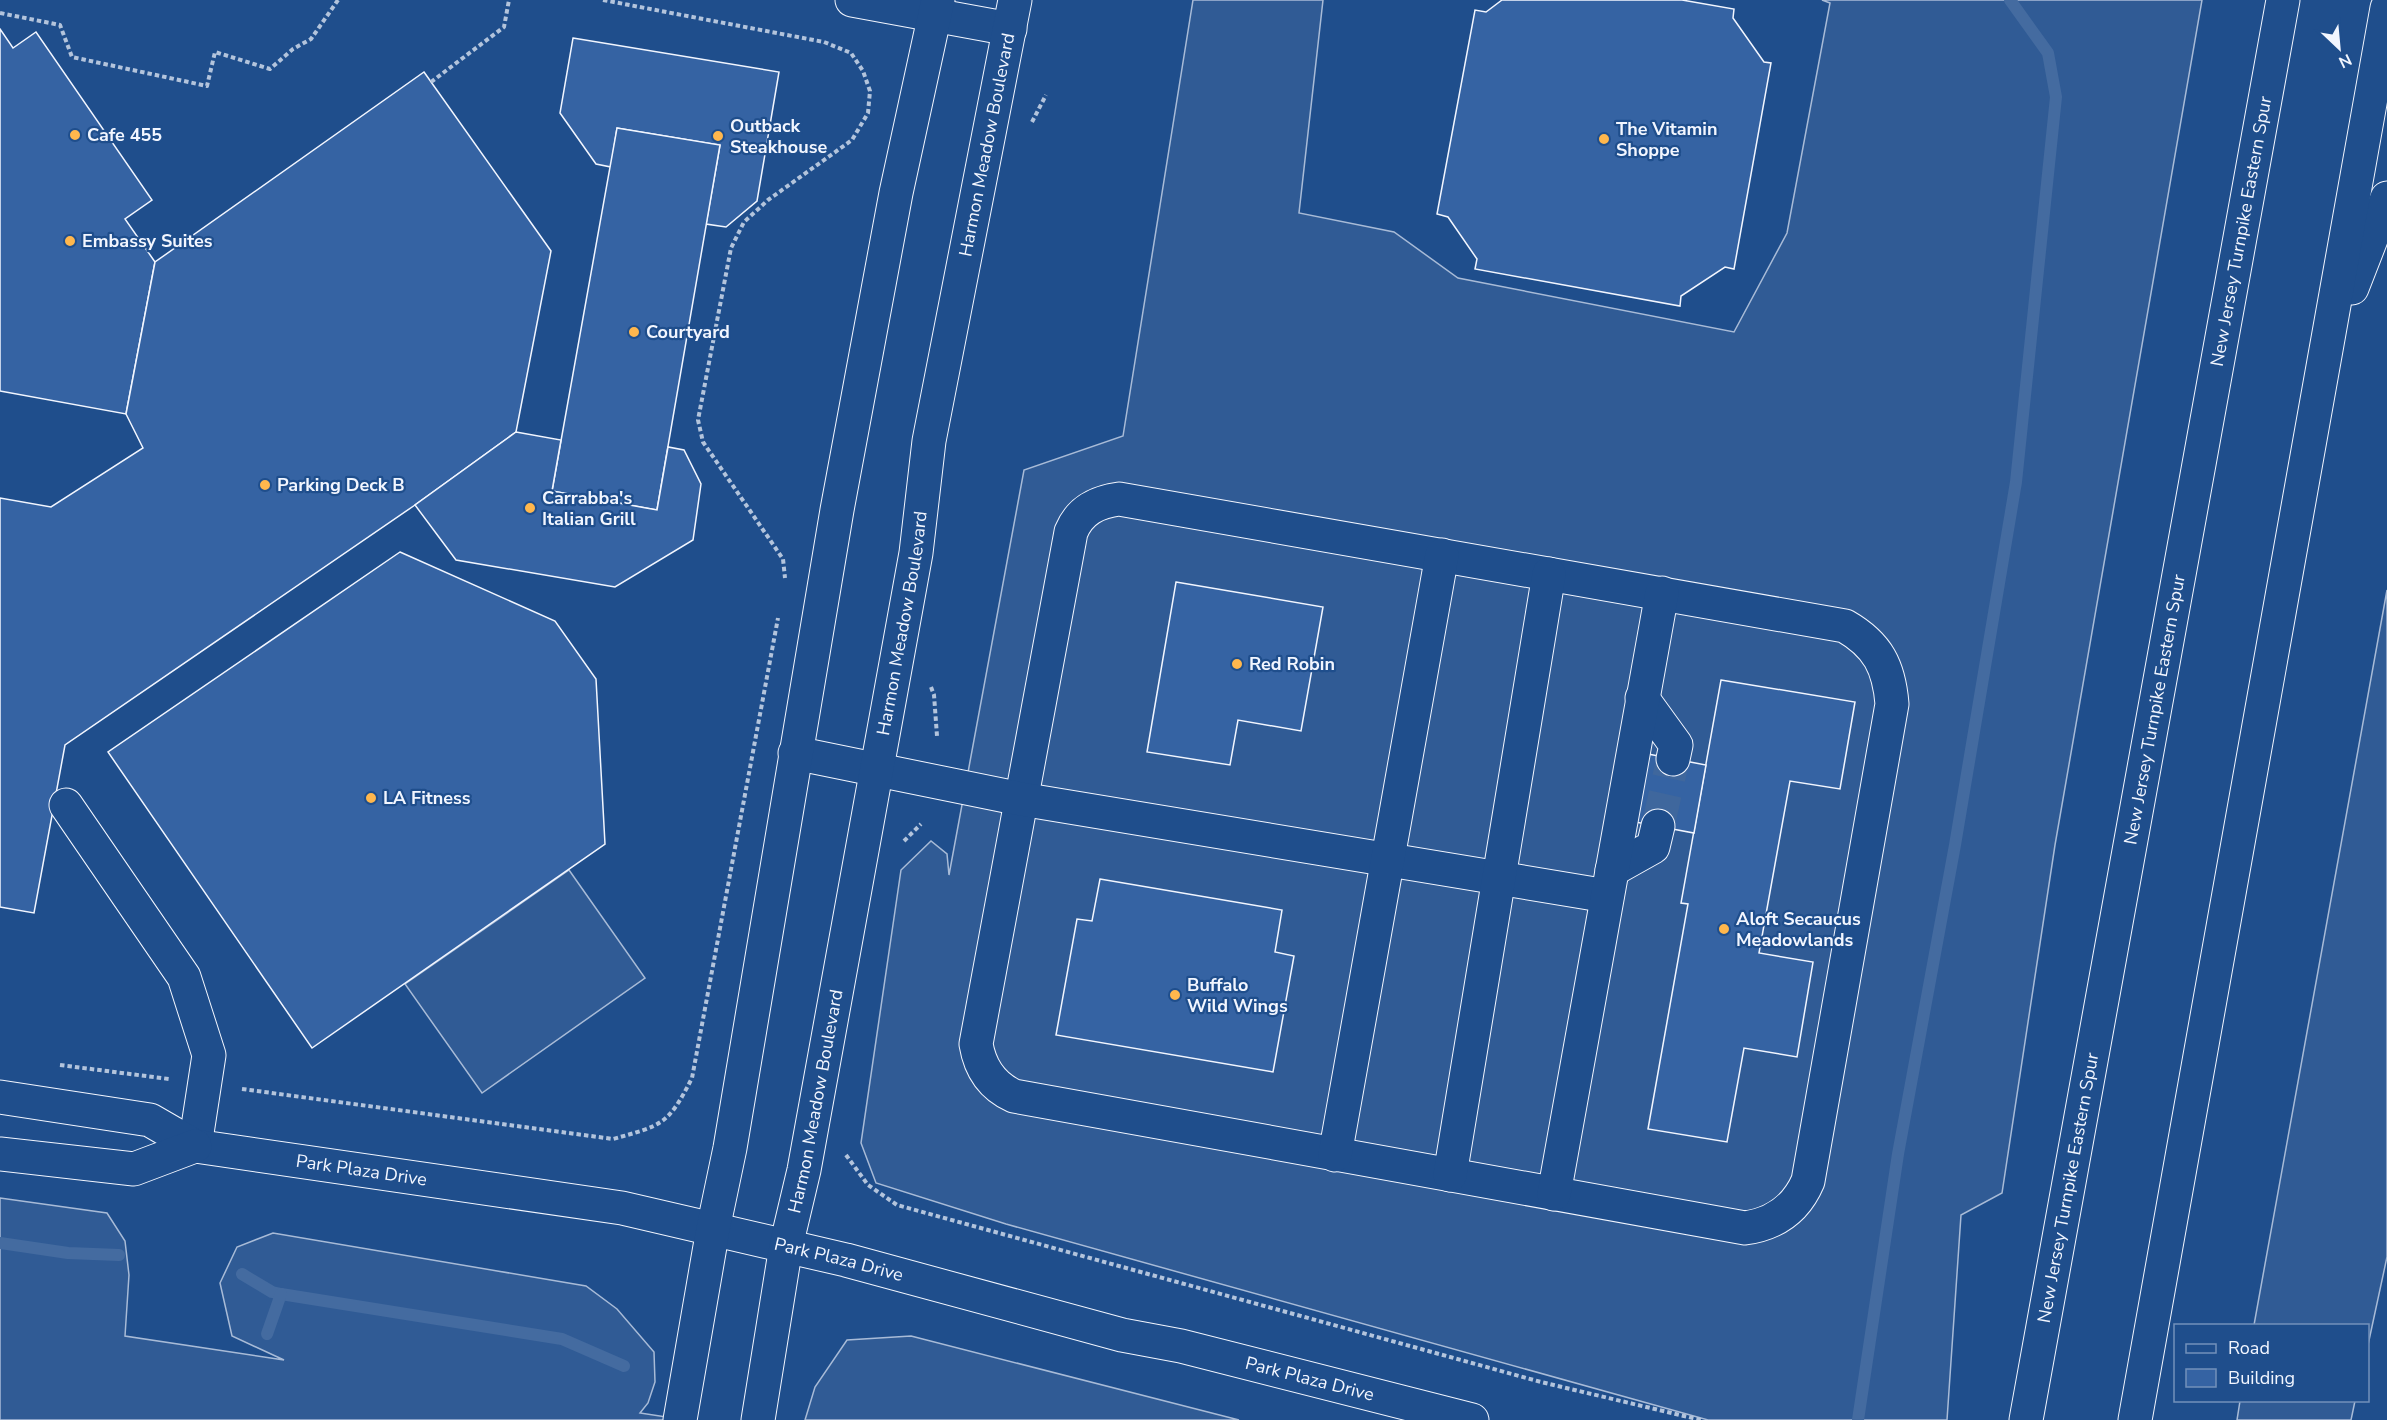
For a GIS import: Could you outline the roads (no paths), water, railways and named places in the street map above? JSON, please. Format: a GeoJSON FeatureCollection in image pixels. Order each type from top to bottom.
{"type":"FeatureCollection","features":[{"type":"Feature","properties":{"kind":"main road"},"geometry":{"type":"LineString","coordinates":[[852,0],[1013,15]]}},
{"type":"Feature","properties":{"kind":"main road","name":"New Jersey Turnpike Eastern Spur"},"geometry":{"type":"LineString","coordinates":[[2026,1420],[2283,0]]}},
{"type":"Feature","properties":{"kind":"main road"},"geometry":{"type":"LineString","coordinates":[[680,1420],[712,1228],[730,1148],[795,753],[896,193],[936,8]]}},
{"type":"Feature","properties":{"kind":"main road"},"geometry":{"type":"LineString","coordinates":[[2134,1420],[2387,8]]}},
{"type":"Feature","properties":{"kind":"main road","name":"Harmon Meadow Boulevard"},"geometry":{"type":"LineString","coordinates":[[758,1420],[786,1246],[804,1170],[916,554],[929,441],[1013,15]]}},
{"type":"Feature","properties":{"kind":"main road"},"geometry":{"type":"LineString","coordinates":[[2326,354],[2387,198]]}},
{"type":"Feature","properties":{"kind":"main road"},"geometry":{"type":"LineString","coordinates":[[1119,499],[1442,555],[1845,626],[1869,642],[1886,670],[1891,687],[1890,716],[1808,1181],[1801,1197],[1790,1209],[1761,1226],[1745,1228],[1014,1096],[993,1083],[979,1059],[976,1044],[1071,532],[1076,519],[1087,509],[1104,501],[1119,499]]}},
{"type":"Feature","properties":{"kind":"main road"},"geometry":{"type":"LineString","coordinates":[[1335,1155],[1442,555]]}},
{"type":"Feature","properties":{"kind":"main road"},"geometry":{"type":"LineString","coordinates":[[1450,1175],[1549,574]]}},
{"type":"Feature","properties":{"kind":"main road"},"geometry":{"type":"LineString","coordinates":[[1554,1194],[1662,593]]}},
{"type":"Feature","properties":{"kind":"main road"},"geometry":{"type":"LineString","coordinates":[[1642,698],[1676,745],[1673,759]]}},
{"type":"Feature","properties":{"kind":"main road"},"geometry":{"type":"LineString","coordinates":[[795,753],[878,768],[1021,799],[1498,878],[1610,883],[1653,847],[1658,826]]}},
{"type":"Feature","properties":{"kind":"main road"},"geometry":{"type":"LineString","coordinates":[[66,805],[184,977],[209,1055],[195,1146]]}},
{"type":"Feature","properties":{"kind":"main road","name":"Park Plaza Drive"},"geometry":{"type":"LineString","coordinates":[[0,1098],[150,1120],[195,1146],[622,1208],[846,1260],[1122,1335],[1181,1346],[1472,1420]]}},
{"type":"Feature","properties":{"kind":"main road","name":"Park Plaza Drive"},"geometry":{"type":"LineString","coordinates":[[0,1154],[134,1169],[195,1146]]}},
{"type":"Feature","properties":{"kind":"waterway"},"geometry":{"type":"LineString","coordinates":[[1858,1420],[1898,1154],[1955,845],[2016,482],[2056,97],[2048,53],[2010,0]]}},
{"type":"Feature","properties":{"kind":"waterway"},"geometry":{"type":"LineString","coordinates":[[0,1243],[68,1253],[119,1255]]}},
{"type":"Feature","properties":{"kind":"waterway"},"geometry":{"type":"LineString","coordinates":[[242,1274],[272,1292],[281,1294],[562,1339],[624,1366]]}},
{"type":"Feature","properties":{"kind":"waterway"},"geometry":{"type":"LineString","coordinates":[[267,1334],[281,1294]]}},
{"type":"Feature","properties":{"kind":"tunnel"},"geometry":{"type":"LineString","coordinates":[[1658,826],[1673,759]]}},
{"type":"Feature","properties":{"kind":"place","name":"Cafe 455"},"geometry":{"type":"Point","coordinates":[75,135]}},
{"type":"Feature","properties":{"kind":"place","name":"Outback Steakhouse"},"geometry":{"type":"Point","coordinates":[718,136]}},
{"type":"Feature","properties":{"kind":"place","name":"The Vitamin Shoppe"},"geometry":{"type":"Point","coordinates":[1604,139]}},
{"type":"Feature","properties":{"kind":"place","name":"Embassy Suites"},"geometry":{"type":"Point","coordinates":[70,241]}},
{"type":"Feature","properties":{"kind":"place","name":"Courtyard"},"geometry":{"type":"Point","coordinates":[634,332]}},
{"type":"Feature","properties":{"kind":"place","name":"Parking Deck B"},"geometry":{"type":"Point","coordinates":[265,485]}},
{"type":"Feature","properties":{"kind":"place","name":"Carrabba's Italian Grill"},"geometry":{"type":"Point","coordinates":[530,508]}},
{"type":"Feature","properties":{"kind":"place","name":"Red Robin"},"geometry":{"type":"Point","coordinates":[1237,664]}},
{"type":"Feature","properties":{"kind":"place","name":"LA Fitness"},"geometry":{"type":"Point","coordinates":[371,798]}},
{"type":"Feature","properties":{"kind":"place","name":"Aloft Secaucus Meadowlands"},"geometry":{"type":"Point","coordinates":[1724,929]}},
{"type":"Feature","properties":{"kind":"place","name":"Buffalo Wild Wings"},"geometry":{"type":"Point","coordinates":[1175,995]}}]}
